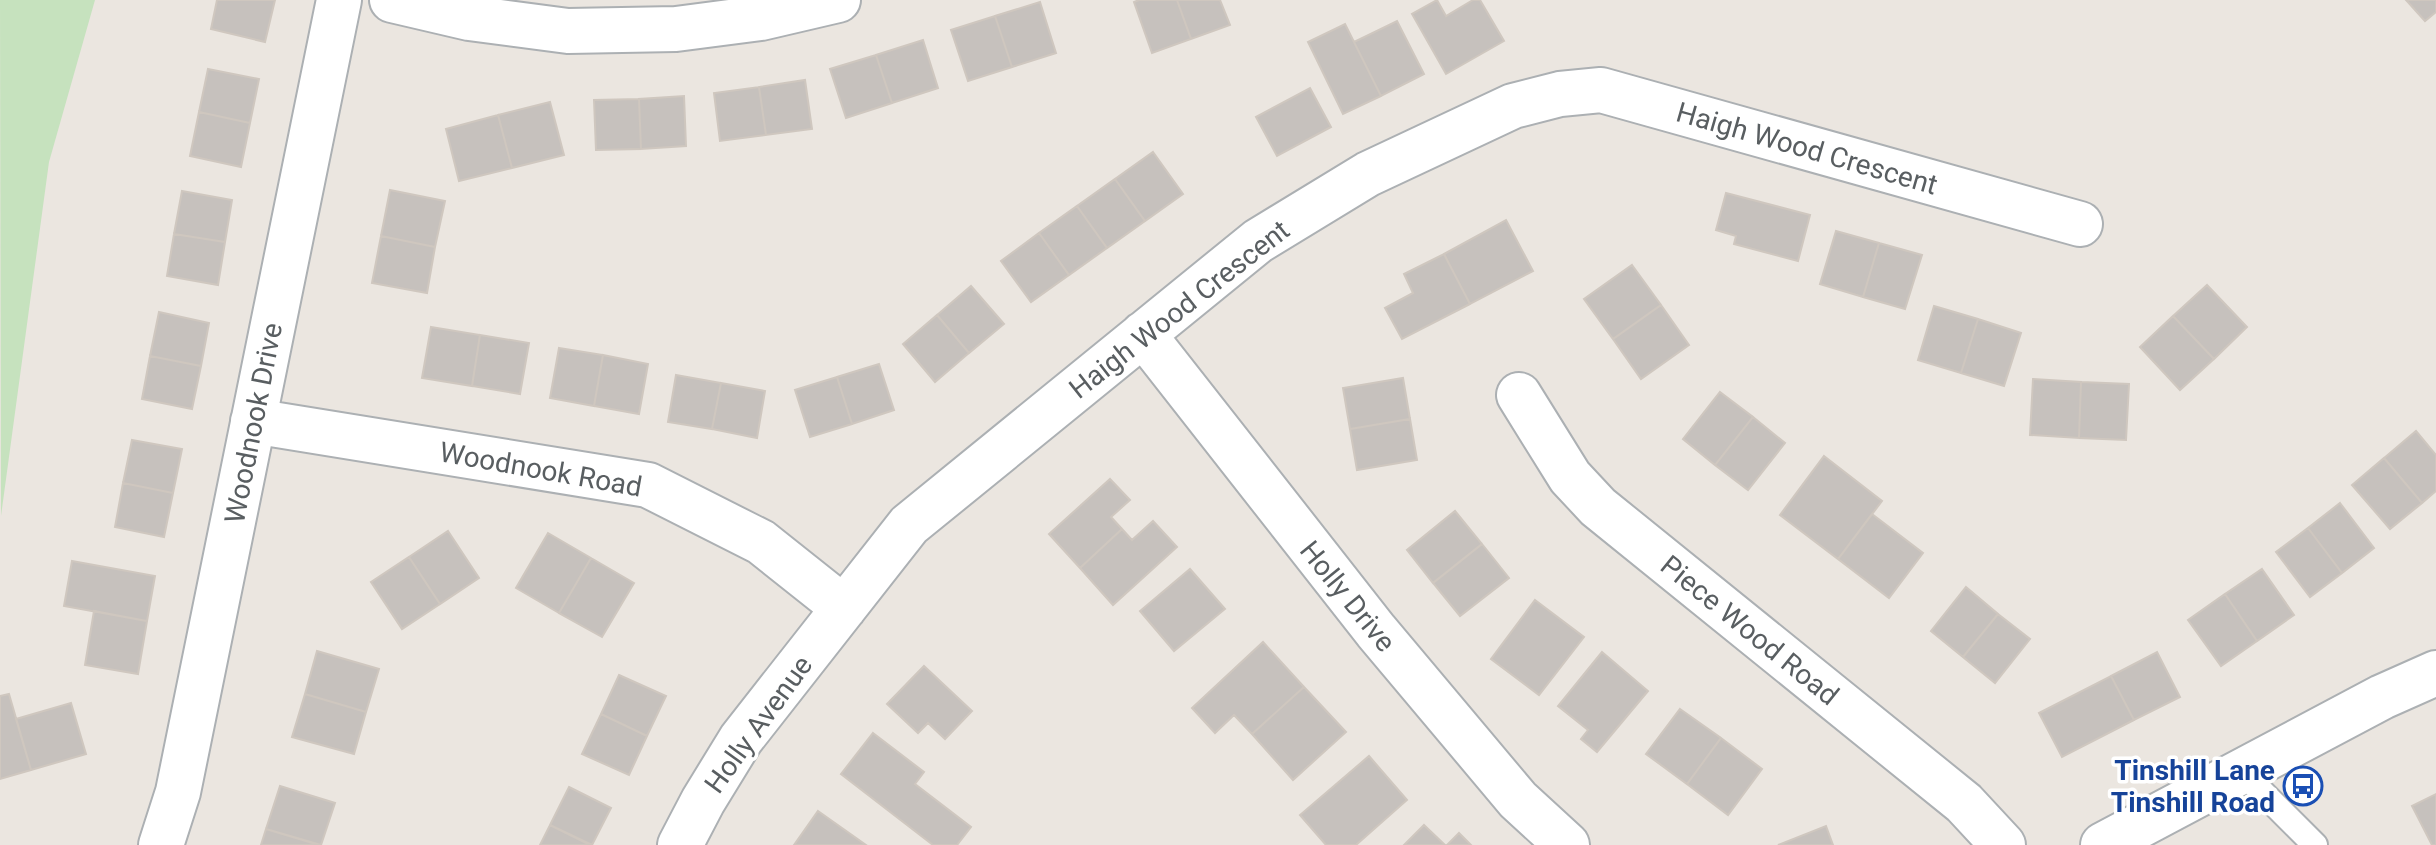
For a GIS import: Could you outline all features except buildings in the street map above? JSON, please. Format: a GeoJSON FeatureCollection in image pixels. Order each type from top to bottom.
{"type":"FeatureCollection","features":[{"type":"Feature","properties":{"kind":"street","name":"Woodnook Drive"},"geometry":{"type":"LineString","coordinates":[[161,845],[178,792],[339,0]]}},
{"type":"Feature","properties":{"kind":"street"},"geometry":{"type":"LineString","coordinates":[[392,0],[469,18],[568,31],[676,29],[761,18],[838,0]]}},
{"type":"Feature","properties":{"kind":"street","name":"Haigh Wood Crescent"},"geometry":{"type":"LineString","coordinates":[[844,608],[909,525],[1258,241],[1368,174],[1513,106],[1560,94],[1601,90],[2080,224]]}},
{"type":"Feature","properties":{"kind":"street","name":"Holly Drive"},"geometry":{"type":"LineString","coordinates":[[1143,334],[1376,631],[1518,800],[1567,845]]}},
{"type":"Feature","properties":{"kind":"street","name":"Piece Wood Road"},"geometry":{"type":"LineString","coordinates":[[1519,395],[1570,477],[1598,507],[1964,803],[2003,845]]}},
{"type":"Feature","properties":{"kind":"street","name":"Woodnook Road"},"geometry":{"type":"LineString","coordinates":[[253,421],[648,485],[761,542],[844,608]]}},
{"type":"Feature","properties":{"kind":"street","name":"Holly Avenue"},"geometry":{"type":"LineString","coordinates":[[680,845],[741,739],[844,608]]}},
{"type":"Feature","properties":{"kind":"street"},"geometry":{"type":"LineString","coordinates":[[2115,842],[2382,697],[2436,673]]}},
{"type":"Feature","properties":{"kind":"lane"},"geometry":{"type":"LineString","coordinates":[[2242,772],[2315,845]]}},
{"type":"Feature","properties":{"kind":"green space"},"geometry":{"type":"Polygon","coordinates":[[[0,0],[95,0],[49,162],[1,516],[0,0]]]}},
{"type":"Feature","properties":{"kind":"place","name":"Tinshill Lane Tinshill Road"},"geometry":{"type":"Point","coordinates":[2303,786]}}]}
